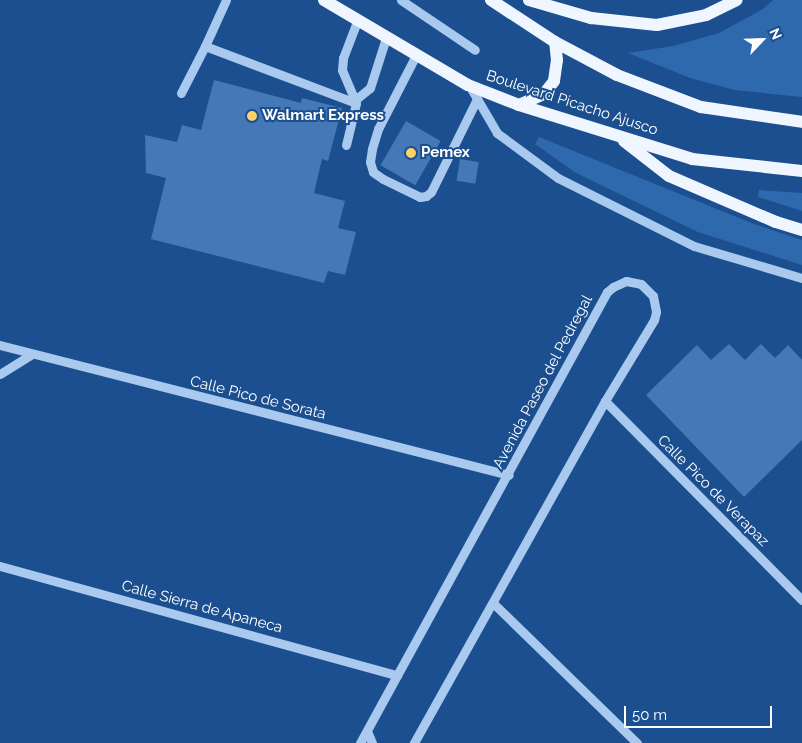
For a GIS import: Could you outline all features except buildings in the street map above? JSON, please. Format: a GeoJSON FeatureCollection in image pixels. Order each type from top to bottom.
{"type":"FeatureCollection","features":[{"type":"Feature","properties":{"kind":"main road","name":"Boulevard Picacho Ajusco"},"geometry":{"type":"LineString","coordinates":[[324,0],[468,85],[519,105],[692,159],[802,171]]}},
{"type":"Feature","properties":{"kind":"main road"},"geometry":{"type":"LineString","coordinates":[[491,0],[555,42],[617,75],[701,108],[802,122]]}},
{"type":"Feature","properties":{"kind":"main road"},"geometry":{"type":"LineString","coordinates":[[529,0],[591,18],[657,25],[706,16],[737,0]]}},
{"type":"Feature","properties":{"kind":"main road"},"geometry":{"type":"LineString","coordinates":[[519,105],[544,94],[554,81],[557,60],[555,42]]}},
{"type":"Feature","properties":{"kind":"main road"},"geometry":{"type":"LineString","coordinates":[[618,136],[669,176],[776,222],[802,230]]}},
{"type":"Feature","properties":{"kind":"street"},"geometry":{"type":"LineString","coordinates":[[181,93],[226,0]]}},
{"type":"Feature","properties":{"kind":"street"},"geometry":{"type":"LineString","coordinates":[[401,0],[475,50]]}},
{"type":"Feature","properties":{"kind":"street"},"geometry":{"type":"LineString","coordinates":[[346,145],[355,101],[342,70],[343,58],[357,21]]}},
{"type":"Feature","properties":{"kind":"street"},"geometry":{"type":"LineString","coordinates":[[355,101],[370,88],[386,38]]}},
{"type":"Feature","properties":{"kind":"street"},"geometry":{"type":"LineString","coordinates":[[205,46],[355,101]]}},
{"type":"Feature","properties":{"kind":"street"},"geometry":{"type":"LineString","coordinates":[[416,55],[378,129],[372,149],[370,162],[373,172],[382,180],[420,197],[426,196],[431,192],[477,99]]}},
{"type":"Feature","properties":{"kind":"street"},"geometry":{"type":"LineString","coordinates":[[468,85],[498,133],[558,178],[694,246],[802,278]]}},
{"type":"Feature","properties":{"kind":"street","name":"Avenida Paseo del Pedregal"},"geometry":{"type":"LineString","coordinates":[[360,743],[509,475],[607,292],[619,283],[634,282],[641,284],[653,296],[656,312],[654,320],[605,401],[414,743]]}},
{"type":"Feature","properties":{"kind":"street","name":"Calle Pico de Sorata"},"geometry":{"type":"LineString","coordinates":[[0,346],[509,475]]}},
{"type":"Feature","properties":{"kind":"street"},"geometry":{"type":"LineString","coordinates":[[0,374],[31,355]]}},
{"type":"Feature","properties":{"kind":"street","name":"Calle Pico de Verapaz"},"geometry":{"type":"LineString","coordinates":[[605,401],[802,600]]}},
{"type":"Feature","properties":{"kind":"street","name":"Calle Sierra de Apaneca"},"geometry":{"type":"LineString","coordinates":[[0,566],[397,676]]}},
{"type":"Feature","properties":{"kind":"street"},"geometry":{"type":"LineString","coordinates":[[493,603],[637,743]]}},
{"type":"Feature","properties":{"kind":"street"},"geometry":{"type":"LineString","coordinates":[[367,731],[372,743]]}},
{"type":"Feature","properties":{"kind":"shaded area"},"geometry":{"type":"Polygon","coordinates":[[[773,0],[802,0],[802,97],[734,90],[690,78],[628,53],[673,46],[719,33],[763,9],[773,0]]]}},
{"type":"Feature","properties":{"kind":"shaded area"},"geometry":{"type":"Polygon","coordinates":[[[539,137],[754,224],[802,240],[802,265],[698,232],[576,173],[535,144],[539,137]]]}},
{"type":"Feature","properties":{"kind":"shaded area"},"geometry":{"type":"Polygon","coordinates":[[[759,190],[802,193],[802,211],[758,197],[759,190]]]}},
{"type":"Feature","properties":{"kind":"place","name":"Walmart Express"},"geometry":{"type":"Point","coordinates":[252,116]}},
{"type":"Feature","properties":{"kind":"place","name":"Pemex"},"geometry":{"type":"Point","coordinates":[411,153]}}]}
